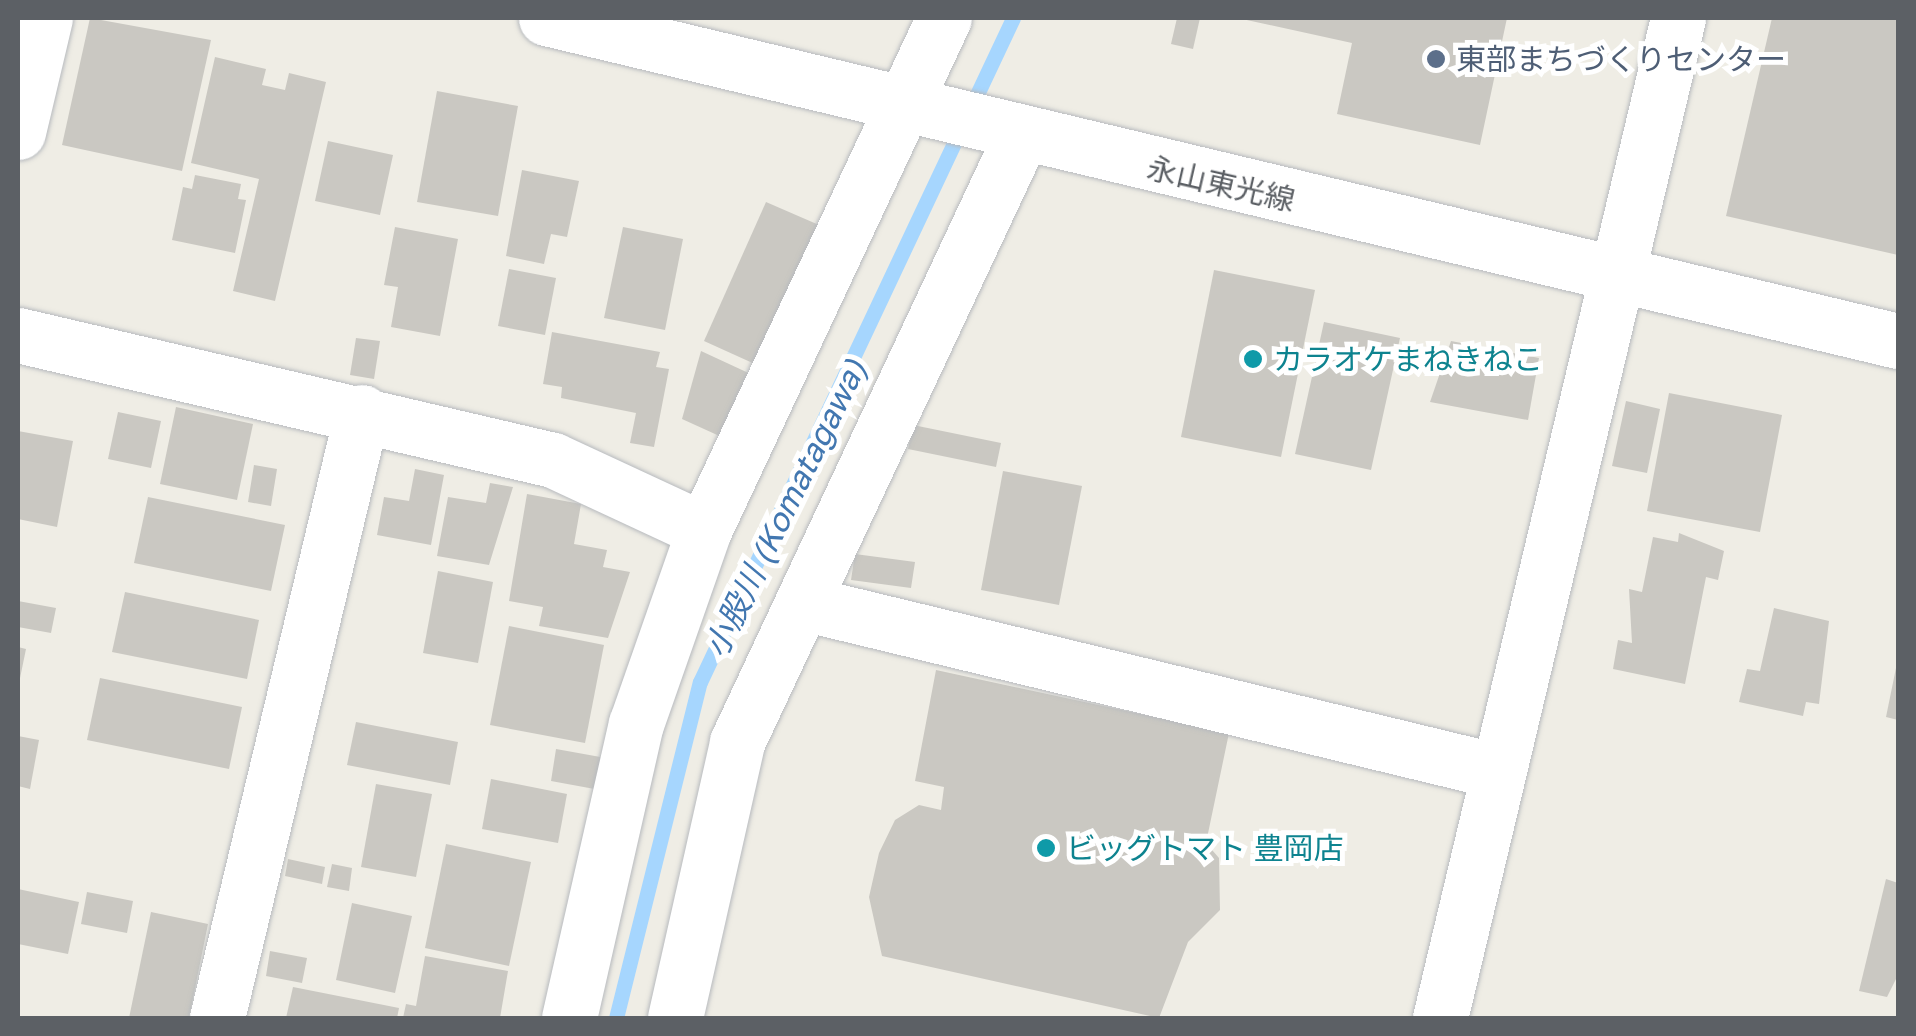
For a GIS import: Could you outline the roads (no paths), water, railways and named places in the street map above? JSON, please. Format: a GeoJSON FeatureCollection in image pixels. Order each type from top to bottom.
{"type":"FeatureCollection","features":[{"type":"Feature","properties":{"kind":"street"},"geometry":{"type":"LineString","coordinates":[[18,132],[44,18]]}},
{"type":"Feature","properties":{"kind":"street","name":"永山東光線"},"geometry":{"type":"LineString","coordinates":[[546,18],[1006,132],[1898,342]]}},
{"type":"Feature","properties":{"kind":"street"},"geometry":{"type":"LineString","coordinates":[[569,1018],[636,724],[704,530],[910,108],[944,18]]}},
{"type":"Feature","properties":{"kind":"street"},"geometry":{"type":"LineString","coordinates":[[1440,1018],[1678,18]]}},
{"type":"Feature","properties":{"kind":"street"},"geometry":{"type":"LineString","coordinates":[[675,1018],[738,742],[803,602],[1006,132]]}},
{"type":"Feature","properties":{"kind":"street"},"geometry":{"type":"LineString","coordinates":[[18,335],[362,412],[553,460],[704,530]]}},
{"type":"Feature","properties":{"kind":"street"},"geometry":{"type":"LineString","coordinates":[[216,1018],[362,412]]}},
{"type":"Feature","properties":{"kind":"street"},"geometry":{"type":"LineString","coordinates":[[803,602],[1497,770]]}},
{"type":"Feature","properties":{"kind":"waterway","name":"小股川 (Komatagawa)"},"geometry":{"type":"LineString","coordinates":[[616,1018],[700,682],[1013,18]]}},
{"type":"Feature","properties":{"kind":"place","name":"東部まちづくりセンター"},"geometry":{"type":"Point","coordinates":[1436,59]}},
{"type":"Feature","properties":{"kind":"place","name":"カラオケまねきねこ"},"geometry":{"type":"Point","coordinates":[1253,359]}},
{"type":"Feature","properties":{"kind":"place","name":"ビッグトマト 豊岡店"},"geometry":{"type":"Point","coordinates":[1046,848]}}]}
